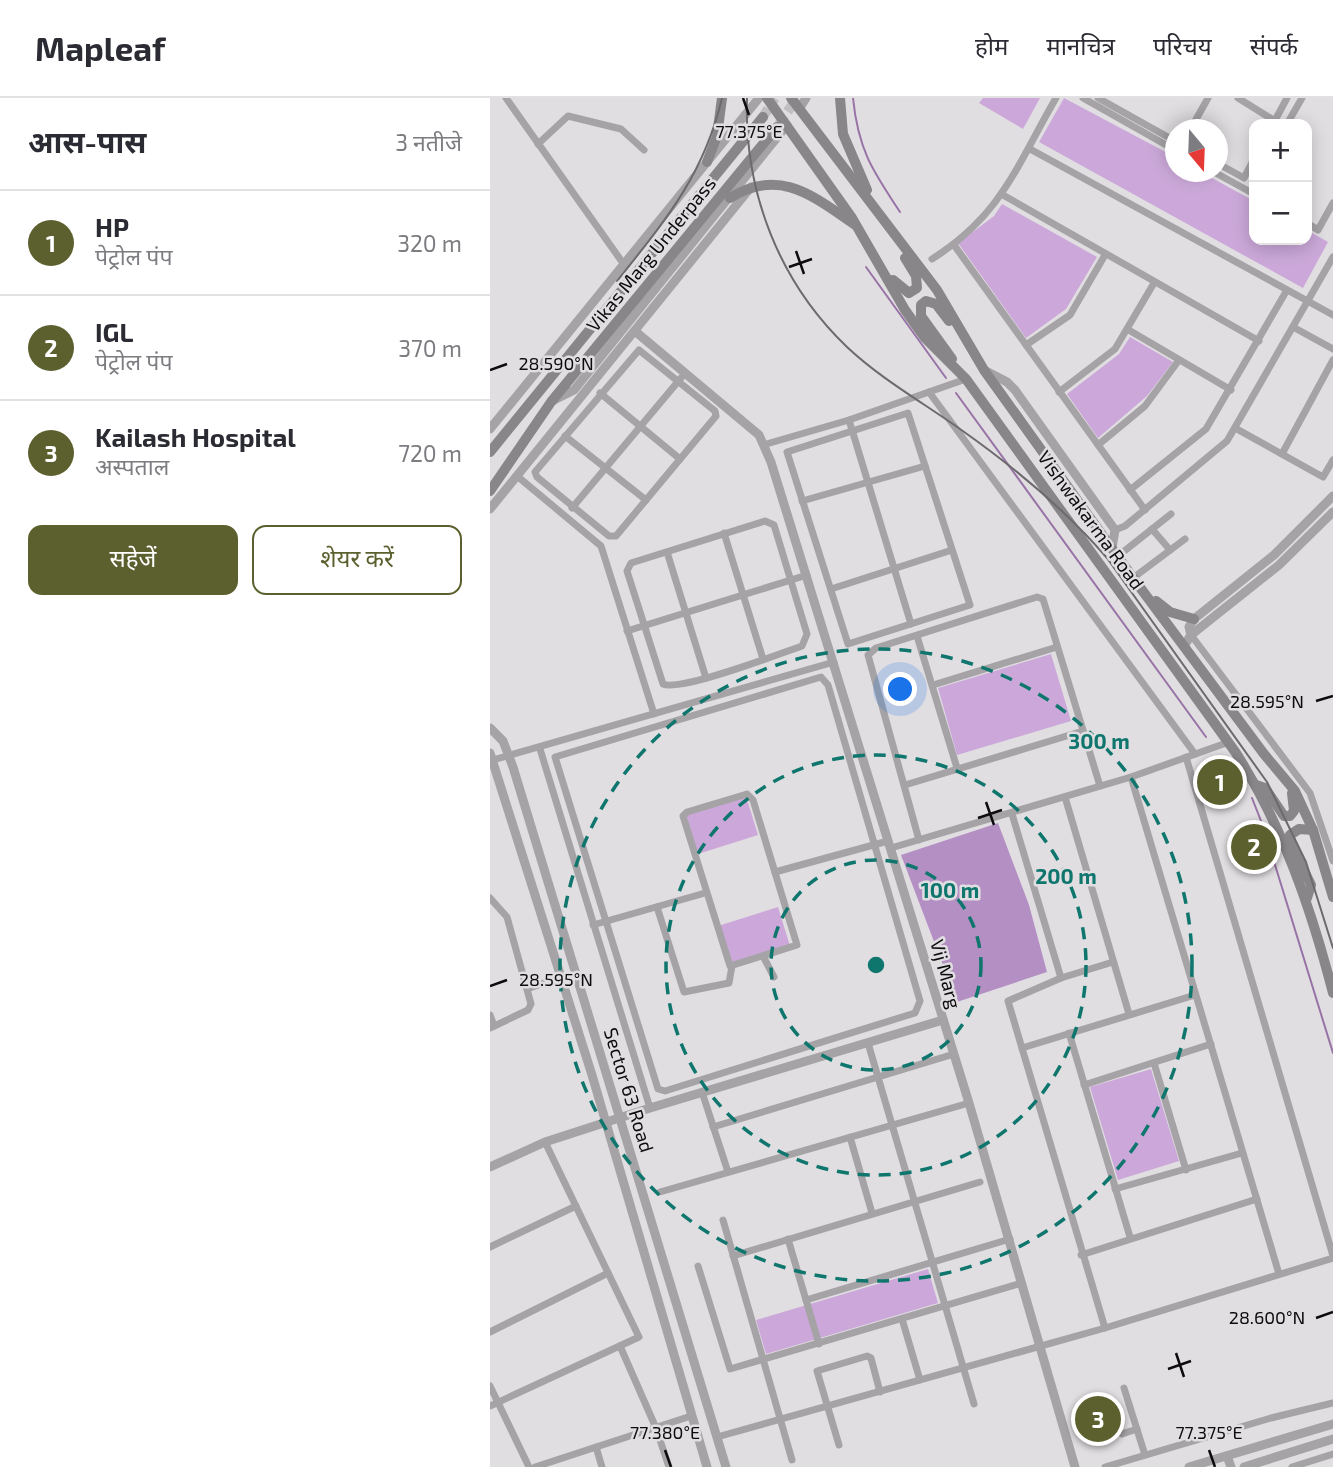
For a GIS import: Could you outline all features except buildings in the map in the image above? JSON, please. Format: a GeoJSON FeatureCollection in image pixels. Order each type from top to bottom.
{"type":"FeatureCollection","features":[{"type":"Feature","properties":{"kind":"main road"},"geometry":{"type":"LineString","coordinates":[[707,162],[717,136],[722,98]]}},
{"type":"Feature","properties":{"kind":"main road","name":"Vishwakarma Road"},"geometry":{"type":"LineString","coordinates":[[767,98],[782,126],[857,226],[925,338],[963,375],[1229,742],[1255,785],[1307,898],[1333,993]]}},
{"type":"Feature","properties":{"kind":"main road","name":"Vishwakarma Road"},"geometry":{"type":"LineString","coordinates":[[791,98],[937,290],[984,370],[1184,646],[1293,789],[1313,830],[1333,897]]}},
{"type":"Feature","properties":{"kind":"main road"},"geometry":{"type":"LineString","coordinates":[[840,98],[843,134],[872,205]]}},
{"type":"Feature","properties":{"kind":"main road","name":"Vikas Marg Underpass"},"geometry":{"type":"LineString","coordinates":[[490,452],[763,117]]}},
{"type":"Feature","properties":{"kind":"main road","name":"Vikas Marg Underpass"},"geometry":{"type":"LineString","coordinates":[[490,491],[551,402],[782,126]]}},
{"type":"Feature","properties":{"kind":"main road"},"geometry":{"type":"LineString","coordinates":[[730,198],[752,186],[778,184],[805,192],[857,226]]}},
{"type":"Feature","properties":{"kind":"main road"},"geometry":{"type":"LineString","coordinates":[[884,272],[904,291],[909,293],[917,288],[916,276],[892,232]]}},
{"type":"Feature","properties":{"kind":"main road"},"geometry":{"type":"LineString","coordinates":[[963,375],[921,316],[921,305],[926,301],[936,304],[965,336]]}},
{"type":"Feature","properties":{"kind":"main road"},"geometry":{"type":"LineString","coordinates":[[1137,582],[1164,608],[1194,619]]}},
{"type":"Feature","properties":{"kind":"main road"},"geometry":{"type":"LineString","coordinates":[[1255,785],[1265,788],[1280,814],[1287,817],[1294,811],[1293,789]]}},
{"type":"Feature","properties":{"kind":"main road"},"geometry":{"type":"LineString","coordinates":[[1307,898],[1311,886],[1290,835],[1299,829],[1313,830]]}},
{"type":"Feature","properties":{"kind":"street"},"geometry":{"type":"LineString","coordinates":[[506,98],[625,266]]}},
{"type":"Feature","properties":{"kind":"street"},"geometry":{"type":"LineString","coordinates":[[490,429],[759,98]]}},
{"type":"Feature","properties":{"kind":"street"},"geometry":{"type":"LineString","coordinates":[[799,108],[806,98]]}},
{"type":"Feature","properties":{"kind":"street"},"geometry":{"type":"LineString","coordinates":[[932,259],[954,245],[1003,195],[1056,98]]}},
{"type":"Feature","properties":{"kind":"street"},"geometry":{"type":"LineString","coordinates":[[1083,98],[1165,144]]}},
{"type":"Feature","properties":{"kind":"street"},"geometry":{"type":"LineString","coordinates":[[1098,98],[1165,135]]}},
{"type":"Feature","properties":{"kind":"street"},"geometry":{"type":"LineString","coordinates":[[1196,119],[1208,98]]}},
{"type":"Feature","properties":{"kind":"street"},"geometry":{"type":"LineString","coordinates":[[1238,98],[1268,119]]}},
{"type":"Feature","properties":{"kind":"street"},"geometry":{"type":"LineString","coordinates":[[1276,119],[1287,98]]}},
{"type":"Feature","properties":{"kind":"street"},"geometry":{"type":"LineString","coordinates":[[1290,119],[1301,98]]}},
{"type":"Feature","properties":{"kind":"street"},"geometry":{"type":"LineString","coordinates":[[538,144],[568,116],[621,129],[644,150]]}},
{"type":"Feature","properties":{"kind":"street"},"geometry":{"type":"LineString","coordinates":[[551,402],[574,390],[730,198],[782,126]]}},
{"type":"Feature","properties":{"kind":"street"},"geometry":{"type":"LineString","coordinates":[[1030,149],[1333,315]]}},
{"type":"Feature","properties":{"kind":"street"},"geometry":{"type":"LineString","coordinates":[[1228,169],[1244,177],[1249,168]]}},
{"type":"Feature","properties":{"kind":"street"},"geometry":{"type":"LineString","coordinates":[[1228,180],[1249,191]]}},
{"type":"Feature","properties":{"kind":"street"},"geometry":{"type":"LineString","coordinates":[[490,509],[752,186]]}},
{"type":"Feature","properties":{"kind":"street"},"geometry":{"type":"LineString","coordinates":[[1003,195],[1258,341]]}},
{"type":"Feature","properties":{"kind":"street"},"geometry":{"type":"LineString","coordinates":[[1312,226],[1318,230],[1333,203]]}},
{"type":"Feature","properties":{"kind":"street"},"geometry":{"type":"LineString","coordinates":[[954,245],[1145,510]]}},
{"type":"Feature","properties":{"kind":"street"},"geometry":{"type":"LineString","coordinates":[[1026,345],[1070,314],[1105,255]]}},
{"type":"Feature","properties":{"kind":"street"},"geometry":{"type":"LineString","coordinates":[[1115,530],[1201,466],[1227,441],[1333,257]]}},
{"type":"Feature","properties":{"kind":"street"},"geometry":{"type":"LineString","coordinates":[[1059,392],[1115,349],[1154,282]]}},
{"type":"Feature","properties":{"kind":"street"},"geometry":{"type":"LineString","coordinates":[[1130,490],[1206,429],[1287,290]]}},
{"type":"Feature","properties":{"kind":"street"},"geometry":{"type":"LineString","coordinates":[[1293,327],[1333,349]]}},
{"type":"Feature","properties":{"kind":"street"},"geometry":{"type":"LineString","coordinates":[[1127,329],[1231,390]]}},
{"type":"Feature","properties":{"kind":"street"},"geometry":{"type":"LineString","coordinates":[[636,332],[682,376],[715,411],[716,416],[616,536],[609,536],[537,477],[535,472],[639,350],[682,376],[759,435],[763,445],[929,393],[963,375]]}},
{"type":"Feature","properties":{"kind":"street"},"geometry":{"type":"LineString","coordinates":[[1282,454],[1333,359]]}},
{"type":"Feature","properties":{"kind":"street"},"geometry":{"type":"LineString","coordinates":[[1098,445],[1145,407],[1179,360]]}},
{"type":"Feature","properties":{"kind":"street"},"geometry":{"type":"LineString","coordinates":[[540,366],[551,375]]}},
{"type":"Feature","properties":{"kind":"street"},"geometry":{"type":"LineString","coordinates":[[984,370],[1007,382],[1015,390],[1115,530],[1115,552]]}},
{"type":"Feature","properties":{"kind":"street"},"geometry":{"type":"LineString","coordinates":[[566,515],[682,376]]}},
{"type":"Feature","properties":{"kind":"street"},"geometry":{"type":"LineString","coordinates":[[600,393],[680,458]]}},
{"type":"Feature","properties":{"kind":"street"},"geometry":{"type":"LineString","coordinates":[[929,393],[1195,754]]}},
{"type":"Feature","properties":{"kind":"street"},"geometry":{"type":"LineString","coordinates":[[908,413],[925,466],[970,605],[848,644],[787,452],[908,413]]}},
{"type":"Feature","properties":{"kind":"street"},"geometry":{"type":"LineString","coordinates":[[849,420],[911,624]]}},
{"type":"Feature","properties":{"kind":"street"},"geometry":{"type":"LineString","coordinates":[[1235,428],[1324,477],[1333,460]]}},
{"type":"Feature","properties":{"kind":"street"},"geometry":{"type":"LineString","coordinates":[[565,436],[646,500]]}},
{"type":"Feature","properties":{"kind":"street","name":"Vij Marg"},"geometry":{"type":"LineString","coordinates":[[490,1167],[545,1142],[943,1020],[807,575],[763,445]]}},
{"type":"Feature","properties":{"kind":"street"},"geometry":{"type":"LineString","coordinates":[[802,501],[925,466]]}},
{"type":"Feature","properties":{"kind":"street"},"geometry":{"type":"LineString","coordinates":[[517,475],[601,546],[654,714]]}},
{"type":"Feature","properties":{"kind":"street"},"geometry":{"type":"LineString","coordinates":[[1333,496],[1293,538],[1194,619],[1189,627],[1191,635],[1310,793],[1330,840],[1333,861]]}},
{"type":"Feature","properties":{"kind":"street"},"geometry":{"type":"LineString","coordinates":[[1184,646],[1191,635],[1279,565],[1333,512]]}},
{"type":"Feature","properties":{"kind":"street"},"geometry":{"type":"LineString","coordinates":[[1115,552],[1171,514]]}},
{"type":"Feature","properties":{"kind":"street"},"geometry":{"type":"LineString","coordinates":[[765,521],[774,525],[807,634],[802,646],[706,678],[669,687],[663,684],[627,571],[631,563],[724,533],[765,521]]}},
{"type":"Feature","properties":{"kind":"street"},"geometry":{"type":"LineString","coordinates":[[1152,529],[1170,551]]}},
{"type":"Feature","properties":{"kind":"street"},"geometry":{"type":"LineString","coordinates":[[724,533],[762,659]]}},
{"type":"Feature","properties":{"kind":"street"},"geometry":{"type":"LineString","coordinates":[[1137,582],[1185,539]]}},
{"type":"Feature","properties":{"kind":"street"},"geometry":{"type":"LineString","coordinates":[[831,589],[952,550]]}},
{"type":"Feature","properties":{"kind":"street"},"geometry":{"type":"LineString","coordinates":[[667,552],[706,678]]}},
{"type":"Feature","properties":{"kind":"street"},"geometry":{"type":"LineString","coordinates":[[626,631],[743,597],[807,575]]}},
{"type":"Feature","properties":{"kind":"street"},"geometry":{"type":"LineString","coordinates":[[919,840],[868,655],[876,648],[1041,596],[1100,786]]}},
{"type":"Feature","properties":{"kind":"street"},"geometry":{"type":"LineString","coordinates":[[917,636],[957,768]]}},
{"type":"Feature","properties":{"kind":"street"},"geometry":{"type":"LineString","coordinates":[[933,685],[1058,647]]}},
{"type":"Feature","properties":{"kind":"street"},"geometry":{"type":"LineString","coordinates":[[491,757],[540,749],[834,662]]}},
{"type":"Feature","properties":{"kind":"street"},"geometry":{"type":"LineString","coordinates":[[821,677],[828,685],[920,1001],[915,1013],[665,1091],[658,1089],[606,921],[555,757],[821,677]]}},
{"type":"Feature","properties":{"kind":"street","name":"Sector 63 Road"},"geometry":{"type":"LineString","coordinates":[[490,728],[503,741],[509,755],[726,1467]]}},
{"type":"Feature","properties":{"kind":"street"},"geometry":{"type":"LineString","coordinates":[[905,785],[1083,731]]}},
{"type":"Feature","properties":{"kind":"street"},"geometry":{"type":"LineString","coordinates":[[775,872],[874,844],[890,845],[919,840],[1012,814],[1131,777],[1229,742]]}},
{"type":"Feature","properties":{"kind":"street"},"geometry":{"type":"LineString","coordinates":[[540,749],[650,1108]]}},
{"type":"Feature","properties":{"kind":"street","name":"Sector 63 Road"},"geometry":{"type":"LineString","coordinates":[[491,757],[606,1124],[706,1467]]}},
{"type":"Feature","properties":{"kind":"street"},"geometry":{"type":"LineString","coordinates":[[717,1437],[780,1422],[1040,1344],[1105,1328],[1333,1257],[1186,757]]}},
{"type":"Feature","properties":{"kind":"street"},"geometry":{"type":"LineString","coordinates":[[1131,777],[1279,1274]]}},
{"type":"Feature","properties":{"kind":"street"},"geometry":{"type":"LineString","coordinates":[[747,794],[753,800],[775,872],[797,945],[764,958],[732,966],[727,963],[682,816],[747,794]]}},
{"type":"Feature","properties":{"kind":"street"},"geometry":{"type":"LineString","coordinates":[[1065,797],[1129,1014]]}},
{"type":"Feature","properties":{"kind":"street"},"geometry":{"type":"LineString","coordinates":[[1012,814],[1061,978]]}},
{"type":"Feature","properties":{"kind":"street"},"geometry":{"type":"LineString","coordinates":[[593,925],[705,893]]}},
{"type":"Feature","properties":{"kind":"street"},"geometry":{"type":"LineString","coordinates":[[490,898],[507,917],[531,1004],[528,1010],[492,1027],[490,1015]]}},
{"type":"Feature","properties":{"kind":"street"},"geometry":{"type":"LineString","coordinates":[[657,907],[684,992],[729,983],[732,966]]}},
{"type":"Feature","properties":{"kind":"street"},"geometry":{"type":"LineString","coordinates":[[764,958],[774,977]]}},
{"type":"Feature","properties":{"kind":"street"},"geometry":{"type":"LineString","coordinates":[[1105,1328],[1081,1255],[1008,1001],[1061,978],[1113,962]]}},
{"type":"Feature","properties":{"kind":"street"},"geometry":{"type":"LineString","coordinates":[[527,989],[561,977]]}},
{"type":"Feature","properties":{"kind":"street"},"geometry":{"type":"LineString","coordinates":[[1022,1048],[1195,995]]}},
{"type":"Feature","properties":{"kind":"street"},"geometry":{"type":"LineString","coordinates":[[943,1020],[1010,1239],[1075,1467]]}},
{"type":"Feature","properties":{"kind":"street"},"geometry":{"type":"LineString","coordinates":[[1069,1032],[1130,1237]]}},
{"type":"Feature","properties":{"kind":"street"},"geometry":{"type":"LineString","coordinates":[[868,1042],[961,1368],[974,1404]]}},
{"type":"Feature","properties":{"kind":"street"},"geometry":{"type":"LineString","coordinates":[[1084,1085],[1211,1044]]}},
{"type":"Feature","properties":{"kind":"street"},"geometry":{"type":"LineString","coordinates":[[713,1127],[954,1054]]}},
{"type":"Feature","properties":{"kind":"street"},"geometry":{"type":"LineString","coordinates":[[1154,1063],[1186,1170]]}},
{"type":"Feature","properties":{"kind":"street"},"geometry":{"type":"LineString","coordinates":[[702,1092],[728,1172]]}},
{"type":"Feature","properties":{"kind":"street"},"geometry":{"type":"LineString","coordinates":[[660,1192],[969,1103]]}},
{"type":"Feature","properties":{"kind":"street"},"geometry":{"type":"LineString","coordinates":[[850,1138],[872,1213]]}},
{"type":"Feature","properties":{"kind":"street"},"geometry":{"type":"LineString","coordinates":[[494,1405],[639,1337],[545,1142]]}},
{"type":"Feature","properties":{"kind":"street"},"geometry":{"type":"LineString","coordinates":[[1115,1189],[1242,1153]]}},
{"type":"Feature","properties":{"kind":"street"},"geometry":{"type":"LineString","coordinates":[[733,1256],[980,1182]]}},
{"type":"Feature","properties":{"kind":"street"},"geometry":{"type":"LineString","coordinates":[[1081,1255],[1130,1237],[1256,1199]]}},
{"type":"Feature","properties":{"kind":"street"},"geometry":{"type":"LineString","coordinates":[[490,1247],[576,1206]]}},
{"type":"Feature","properties":{"kind":"street"},"geometry":{"type":"LineString","coordinates":[[723,1220],[792,1460]]}},
{"type":"Feature","properties":{"kind":"street"},"geometry":{"type":"LineString","coordinates":[[788,1239],[819,1343]]}},
{"type":"Feature","properties":{"kind":"street"},"geometry":{"type":"LineString","coordinates":[[806,1300],[1010,1239]]}},
{"type":"Feature","properties":{"kind":"street"},"geometry":{"type":"LineString","coordinates":[[698,1266],[730,1370],[1022,1283]]}},
{"type":"Feature","properties":{"kind":"street"},"geometry":{"type":"LineString","coordinates":[[490,1332],[608,1273]]}},
{"type":"Feature","properties":{"kind":"street"},"geometry":{"type":"LineString","coordinates":[[902,1319],[920,1380]]}},
{"type":"Feature","properties":{"kind":"street"},"geometry":{"type":"LineString","coordinates":[[620,1346],[656,1428],[669,1467]]}},
{"type":"Feature","properties":{"kind":"street"},"geometry":{"type":"LineString","coordinates":[[839,1445],[817,1371],[871,1358],[880,1392]]}},
{"type":"Feature","properties":{"kind":"street"},"geometry":{"type":"LineString","coordinates":[[490,1386],[494,1405],[529,1467]]}},
{"type":"Feature","properties":{"kind":"street"},"geometry":{"type":"LineString","coordinates":[[1124,1388],[1145,1455]]}},
{"type":"Feature","properties":{"kind":"street"},"geometry":{"type":"LineString","coordinates":[[1105,1467],[1333,1403]]}},
{"type":"Feature","properties":{"kind":"street"},"geometry":{"type":"LineString","coordinates":[[535,1467],[691,1416]]}},
{"type":"Feature","properties":{"kind":"street"},"geometry":{"type":"LineString","coordinates":[[1189,1467],[1333,1424]]}},
{"type":"Feature","properties":{"kind":"street"},"geometry":{"type":"LineString","coordinates":[[1122,1434],[1137,1429]]}},
{"type":"Feature","properties":{"kind":"street"},"geometry":{"type":"LineString","coordinates":[[1244,1467],[1333,1439]]}},
{"type":"Feature","properties":{"kind":"street"},"geometry":{"type":"LineString","coordinates":[[596,1447],[602,1467]]}},
{"type":"Feature","properties":{"kind":"street"},"geometry":{"type":"LineString","coordinates":[[1292,1467],[1333,1454]]}},
{"type":"Feature","properties":{"kind":"street"},"geometry":{"type":"LineString","coordinates":[[1227,1456],[1231,1467]]}},
{"type":"Feature","properties":{"kind":"shaded area"},"geometry":{"type":"Polygon","coordinates":[[[983,98],[1040,98],[1023,129],[979,103],[983,98]]]}},
{"type":"Feature","properties":{"kind":"shaded area"},"geometry":{"type":"Polygon","coordinates":[[[1064,98],[1165,152],[1165,182],[1219,182],[1249,198],[1249,245],[1312,245],[1312,233],[1328,242],[1303,288],[1039,142],[1064,98]]]}},
{"type":"Feature","properties":{"kind":"shaded area"},"geometry":{"type":"Polygon","coordinates":[[[1002,204],[1097,257],[1066,309],[1026,338],[958,243],[994,216],[1002,204]]]}},
{"type":"Feature","properties":{"kind":"shaded area"},"geometry":{"type":"Polygon","coordinates":[[[1130,337],[1173,362],[1147,396],[1098,438],[1067,394],[1119,354],[1130,337]]]}},
{"type":"Feature","properties":{"kind":"shaded area"},"geometry":{"type":"Polygon","coordinates":[[[1051,654],[1071,721],[957,755],[938,688],[1051,654]]]}},
{"type":"Feature","properties":{"kind":"shaded area"},"geometry":{"type":"Polygon","coordinates":[[[746,796],[758,835],[698,854],[686,815],[746,796]]]}},
{"type":"Feature","properties":{"kind":"shaded area"},"geometry":{"type":"Polygon","coordinates":[[[998,823],[1029,905],[1047,972],[957,1002],[901,855],[998,823]]]}},
{"type":"Feature","properties":{"kind":"shaded area"},"geometry":{"type":"Polygon","coordinates":[[[778,907],[790,946],[730,965],[718,926],[778,907]]]}},
{"type":"Feature","properties":{"kind":"shaded area"},"geometry":{"type":"Polygon","coordinates":[[[1151,1069],[1179,1161],[1118,1180],[1090,1087],[1151,1069]]]}},
{"type":"Feature","properties":{"kind":"shaded area"},"geometry":{"type":"Polygon","coordinates":[[[928,1269],[938,1303],[766,1354],[756,1320],[928,1269]]]}},
{"type":"Feature","properties":{"kind":"waterway"},"geometry":{"type":"LineString","coordinates":[[853,98],[855,116],[868,158],[900,212]]}},
{"type":"Feature","properties":{"kind":"waterway"},"geometry":{"type":"LineString","coordinates":[[866,267],[946,378]]}},
{"type":"Feature","properties":{"kind":"waterway"},"geometry":{"type":"LineString","coordinates":[[956,393],[1206,737]]}},
{"type":"Feature","properties":{"kind":"waterway"},"geometry":{"type":"LineString","coordinates":[[1252,798],[1333,1053]]}},
{"type":"Feature","properties":{"kind":"tunnel"},"geometry":{"type":"LineString","coordinates":[[763,117],[775,98]]}},
{"type":"Feature","properties":{"kind":"tunnel"},"geometry":{"type":"LineString","coordinates":[[779,124],[797,98]]}},
{"type":"Feature","properties":{"kind":"railway"},"geometry":{"type":"LineString","coordinates":[[617,281],[667,217],[694,174],[705,151],[722,98]]}},
{"type":"Feature","properties":{"kind":"railway"},"geometry":{"type":"LineString","coordinates":[[747,98],[748,133],[759,201],[770,233],[802,294],[823,321],[860,359],[1019,473],[1056,505],[1107,558],[1267,782],[1306,862],[1333,948]]}},
{"type":"Feature","properties":{"kind":"place","name":"HP"},"geometry":{"type":"Point","coordinates":[1220,782]}},
{"type":"Feature","properties":{"kind":"place","name":"IGL"},"geometry":{"type":"Point","coordinates":[1254,847]}},
{"type":"Feature","properties":{"kind":"place","name":"Kailash Hospital"},"geometry":{"type":"Point","coordinates":[1098,1419]}}]}
